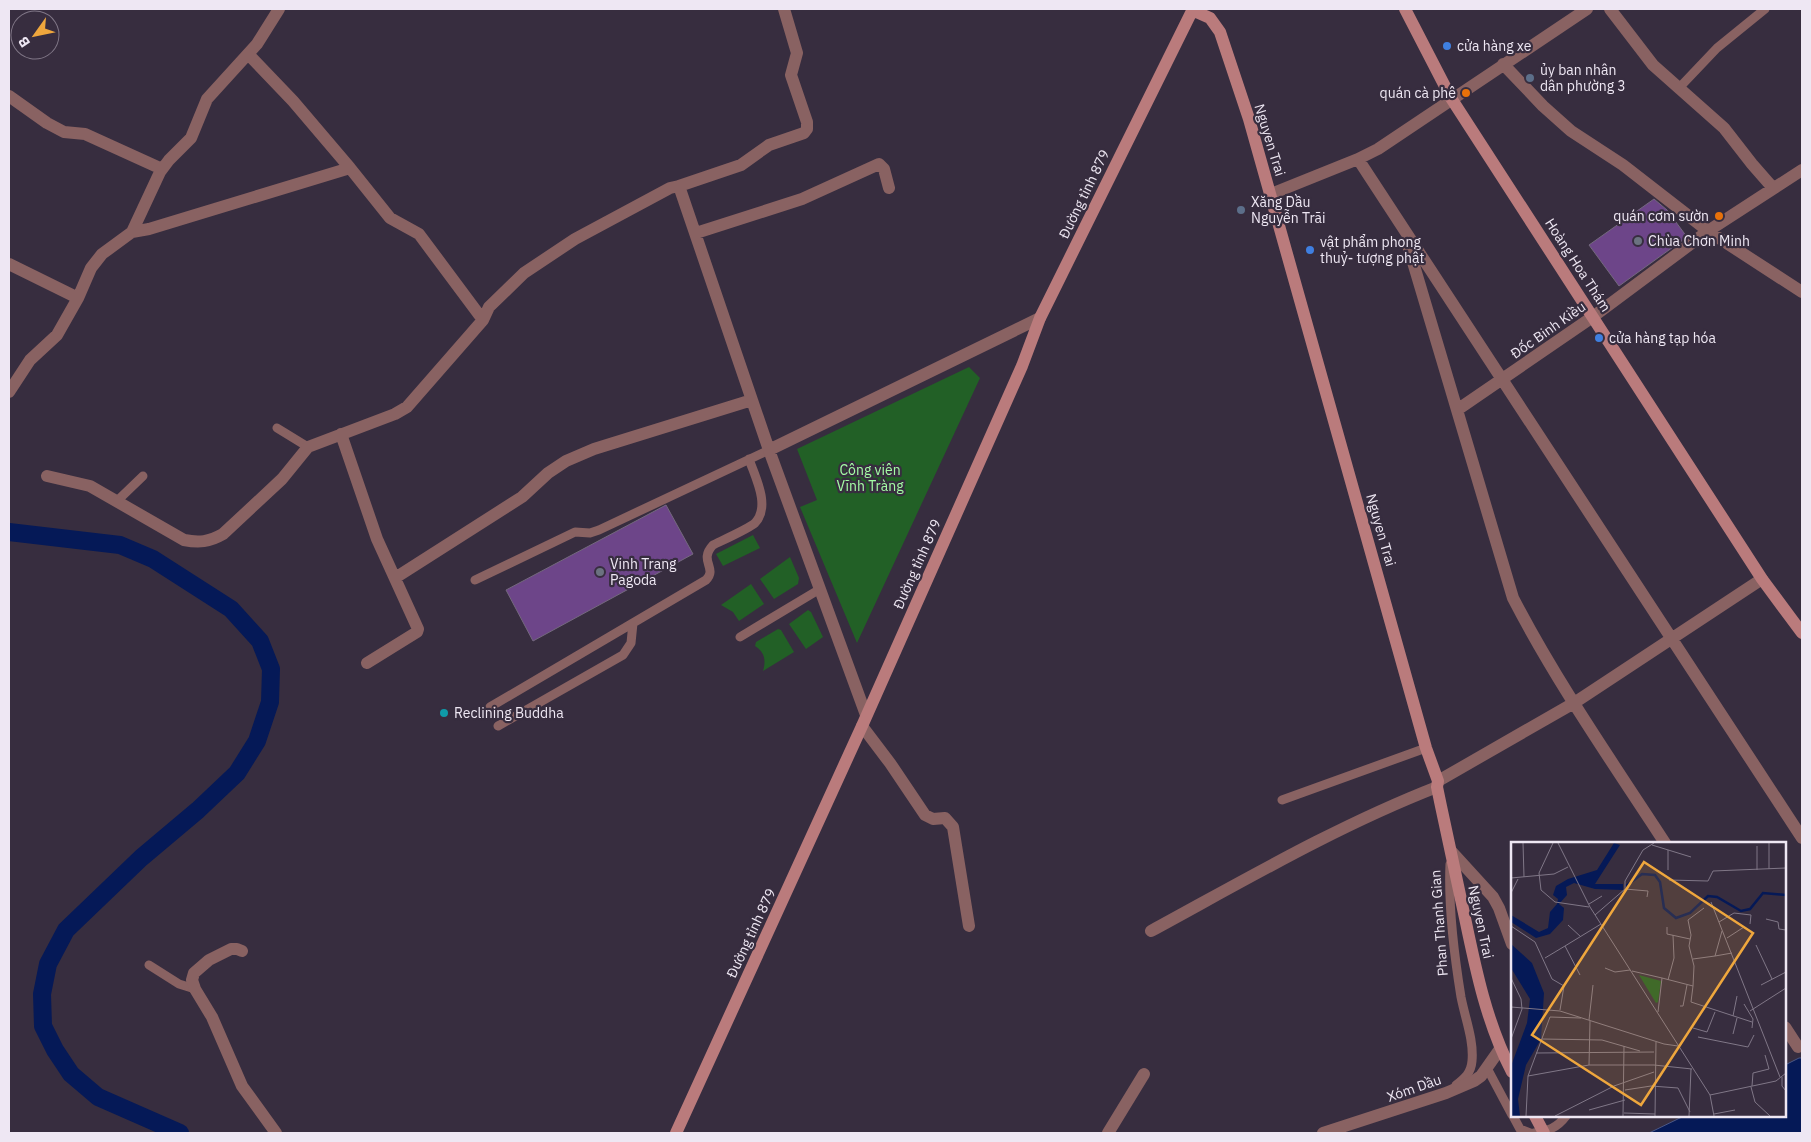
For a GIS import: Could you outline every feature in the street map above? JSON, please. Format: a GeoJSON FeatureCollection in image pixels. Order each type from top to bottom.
{"type":"FeatureCollection","features":[{"type":"Feature","properties":{"kind":"main road","name":"Nguyen Trai"},"geometry":{"type":"LineString","coordinates":[[1193,9],[1210,18],[1220,32],[1249,119],[1437,784],[1473,957],[1484,1000],[1500,1049],[1511,1070]]}},
{"type":"Feature","properties":{"kind":"main road","name":"Đường tỉnh 879"},"geometry":{"type":"LineString","coordinates":[[676,1133],[1019,374],[1040,318],[1193,9]]}},
{"type":"Feature","properties":{"kind":"main road","name":"Hoàng Hoa Thám"},"geometry":{"type":"LineString","coordinates":[[1405,9],[1451,98],[1594,316],[1762,579],[1802,633]]}},
{"type":"Feature","properties":{"kind":"main road"},"geometry":{"type":"LineString","coordinates":[[1536,1117],[1544,1133]]}},
{"type":"Feature","properties":{"kind":"street"},"geometry":{"type":"LineString","coordinates":[[132,232],[168,160],[191,138],[207,99],[258,44],[279,9]]}},
{"type":"Feature","properties":{"kind":"street"},"geometry":{"type":"LineString","coordinates":[[47,476],[90,486],[184,540],[199,543],[212,540],[223,534],[282,479],[308,447],[394,414],[407,407],[483,320],[489,307],[524,274],[583,235],[652,197],[742,165],[769,145],[804,133],[807,129],[807,122],[791,74],[797,53],[796,46],[784,9]]}},
{"type":"Feature","properties":{"kind":"street"},"geometry":{"type":"LineString","coordinates":[[1271,194],[1378,149],[1451,98],[1586,9]]}},
{"type":"Feature","properties":{"kind":"street"},"geometry":{"type":"LineString","coordinates":[[1610,9],[1653,65],[1724,128],[1773,188]]}},
{"type":"Feature","properties":{"kind":"street"},"geometry":{"type":"LineString","coordinates":[[248,54],[293,100],[390,218],[419,234],[483,320]]}},
{"type":"Feature","properties":{"kind":"street"},"geometry":{"type":"LineString","coordinates":[[1503,64],[1543,106],[1571,131],[1624,166],[1708,231],[1802,292]]}},
{"type":"Feature","properties":{"kind":"street"},"geometry":{"type":"LineString","coordinates":[[9,96],[47,124],[70,134],[84,134],[162,170]]}},
{"type":"Feature","properties":{"kind":"street"},"geometry":{"type":"LineString","coordinates":[[1358,159],[1802,838]]}},
{"type":"Feature","properties":{"kind":"street"},"geometry":{"type":"LineString","coordinates":[[696,233],[802,199],[879,164],[884,169],[889,188]]}},
{"type":"Feature","properties":{"kind":"street"},"geometry":{"type":"LineString","coordinates":[[9,392],[30,360],[57,335],[78,298],[91,268],[102,254],[132,232],[149,229],[350,168]]}},
{"type":"Feature","properties":{"kind":"street","name":"Đốc Binh Kiều"},"geometry":{"type":"LineString","coordinates":[[1457,410],[1594,316],[1708,231],[1802,170]]}},
{"type":"Feature","properties":{"kind":"street"},"geometry":{"type":"LineString","coordinates":[[679,186],[864,720],[925,815],[934,819],[945,818],[953,827],[969,926]]}},
{"type":"Feature","properties":{"kind":"street"},"geometry":{"type":"LineString","coordinates":[[1403,227],[1513,598],[1535,640],[1574,703],[1664,842]]}},
{"type":"Feature","properties":{"kind":"street"},"geometry":{"type":"LineString","coordinates":[[9,264],[78,298]]}},
{"type":"Feature","properties":{"kind":"street"},"geometry":{"type":"LineString","coordinates":[[769,450],[1040,318]]}},
{"type":"Feature","properties":{"kind":"street"},"geometry":{"type":"LineString","coordinates":[[394,578],[522,497],[548,473],[566,461],[594,449],[752,400]]}},
{"type":"Feature","properties":{"kind":"street"},"geometry":{"type":"LineString","coordinates":[[341,434],[377,539],[418,629],[417,632],[367,663]]}},
{"type":"Feature","properties":{"kind":"street"},"geometry":{"type":"LineString","coordinates":[[1151,931],[1322,838],[1437,784],[1574,703],[1762,579]]}},
{"type":"Feature","properties":{"kind":"street","name":"Phan Thanh Gian"},"geometry":{"type":"LineString","coordinates":[[1451,851],[1493,896],[1511,941]]}},
{"type":"Feature","properties":{"kind":"street"},"geometry":{"type":"LineString","coordinates":[[242,951],[237,948],[231,949],[199,967],[194,972],[192,980],[195,989],[212,1017],[242,1086],[276,1133]]}},
{"type":"Feature","properties":{"kind":"street"},"geometry":{"type":"LineString","coordinates":[[1786,1029],[1795,1048]]}},
{"type":"Feature","properties":{"kind":"street","name":"Xóm Dầu"},"geometry":{"type":"LineString","coordinates":[[1323,1133],[1446,1093],[1474,1081],[1487,1068],[1500,1049]]}},
{"type":"Feature","properties":{"kind":"street"},"geometry":{"type":"LineString","coordinates":[[1108,1133],[1144,1074]]}},
{"type":"Feature","properties":{"kind":"lane"},"geometry":{"type":"LineString","coordinates":[[1679,88],[1717,48],[1765,9]]}},
{"type":"Feature","properties":{"kind":"lane"},"geometry":{"type":"LineString","coordinates":[[277,428],[308,447]]}},
{"type":"Feature","properties":{"kind":"lane"},"geometry":{"type":"LineString","coordinates":[[475,580],[575,532],[590,533],[599,530],[769,450]]}},
{"type":"Feature","properties":{"kind":"lane"},"geometry":{"type":"LineString","coordinates":[[490,707],[710,577],[711,572],[706,557],[708,550],[713,545],[755,523],[761,511],[762,500],[749,459]]}},
{"type":"Feature","properties":{"kind":"lane"},"geometry":{"type":"LineString","coordinates":[[116,502],[143,476]]}},
{"type":"Feature","properties":{"kind":"lane"},"geometry":{"type":"LineString","coordinates":[[740,637],[820,589]]}},
{"type":"Feature","properties":{"kind":"lane"},"geometry":{"type":"LineString","coordinates":[[498,726],[623,655],[631,643],[633,623]]}},
{"type":"Feature","properties":{"kind":"lane"},"geometry":{"type":"LineString","coordinates":[[1282,800],[1426,748]]}},
{"type":"Feature","properties":{"kind":"lane","name":"Phan Thanh Gian"},"geometry":{"type":"LineString","coordinates":[[1446,1093],[1470,1073],[1472,1060],[1471,1040],[1458,976],[1449,888],[1451,851]]}},
{"type":"Feature","properties":{"kind":"lane"},"geometry":{"type":"LineString","coordinates":[[149,965],[179,984],[195,989]]}},
{"type":"Feature","properties":{"kind":"lane"},"geometry":{"type":"LineString","coordinates":[[1487,1068],[1511,1113]]}},
{"type":"Feature","properties":{"kind":"lane"},"geometry":{"type":"LineString","coordinates":[[1513,1117],[1520,1128],[1530,1133]]}},
{"type":"Feature","properties":{"kind":"lane"},"geometry":{"type":"LineString","coordinates":[[1534,1133],[1550,1130],[1565,1117]]}},
{"type":"Feature","properties":{"kind":"green space","name":"Công viên Vĩnh Tràng"},"geometry":{"type":"Polygon","coordinates":[[[969,367],[980,378],[857,643],[800,507],[817,500],[797,449],[969,367]]]}},
{"type":"Feature","properties":{"kind":"green space"},"geometry":{"type":"Polygon","coordinates":[[[753,535],[760,548],[723,566],[716,554],[753,535]]]}},
{"type":"Feature","properties":{"kind":"green space"},"geometry":{"type":"Polygon","coordinates":[[[790,557],[799,578],[798,584],[774,599],[760,579],[790,557]]]}},
{"type":"Feature","properties":{"kind":"green space"},"geometry":{"type":"Polygon","coordinates":[[[751,584],[764,604],[739,621],[733,612],[721,605],[751,584]]]}},
{"type":"Feature","properties":{"kind":"green space"},"geometry":{"type":"Polygon","coordinates":[[[808,610],[811,612],[823,637],[806,649],[789,624],[808,610]]]}},
{"type":"Feature","properties":{"kind":"green space"},"geometry":{"type":"Polygon","coordinates":[[[778,629],[781,630],[794,652],[763,671],[764,657],[755,646],[756,642],[778,629]]]}},
{"type":"Feature","properties":{"kind":"shaded area"},"geometry":{"type":"Polygon","coordinates":[[[1802,1058],[1802,1133],[1649,1133],[1682,1117],[1786,1117],[1786,1064],[1802,1058]]]}},
{"type":"Feature","properties":{"kind":"building","name":"Chùa Chơn Minh"},"geometry":{"type":"Polygon","coordinates":[[[1654,199],[1667,210],[1687,237],[1619,286],[1589,245],[1654,199]]]}},
{"type":"Feature","properties":{"kind":"building","name":"Vinh Trang Pagoda"},"geometry":{"type":"Polygon","coordinates":[[[666,505],[693,554],[533,641],[506,590],[666,505]]]}},
{"type":"Feature","properties":{"kind":"waterway"},"geometry":{"type":"LineString","coordinates":[[9,532],[120,545],[153,559],[231,609],[260,641],[271,669],[270,702],[257,741],[237,773],[198,810],[141,858],[66,930],[48,964],[42,994],[43,1026],[55,1050],[71,1074],[98,1097],[180,1133]]}},
{"type":"Feature","properties":{"kind":"place","name":"cửa hàng xe"},"geometry":{"type":"Point","coordinates":[1447,46]}},
{"type":"Feature","properties":{"kind":"place","name":"ủy ban nhân dân phường 3"},"geometry":{"type":"Point","coordinates":[1530,78]}},
{"type":"Feature","properties":{"kind":"place","name":"quán cà phê"},"geometry":{"type":"Point","coordinates":[1466,93]}},
{"type":"Feature","properties":{"kind":"place","name":"Xăng Dầu Nguyễn Trãi"},"geometry":{"type":"Point","coordinates":[1241,210]}},
{"type":"Feature","properties":{"kind":"place","name":"quán cơm sườn"},"geometry":{"type":"Point","coordinates":[1719,216]}},
{"type":"Feature","properties":{"kind":"place","name":"Chùa Chơn Minh"},"geometry":{"type":"Point","coordinates":[1638,241]}},
{"type":"Feature","properties":{"kind":"place","name":"vật phẩm phong thuỷ- tượng phật"},"geometry":{"type":"Point","coordinates":[1310,250]}},
{"type":"Feature","properties":{"kind":"place","name":"cửa hàng tạp hóa"},"geometry":{"type":"Point","coordinates":[1599,338]}},
{"type":"Feature","properties":{"kind":"place","name":"Vinh Trang Pagoda"},"geometry":{"type":"Point","coordinates":[600,572]}},
{"type":"Feature","properties":{"kind":"place","name":"Reclining Buddha"},"geometry":{"type":"Point","coordinates":[444,713]}}]}
